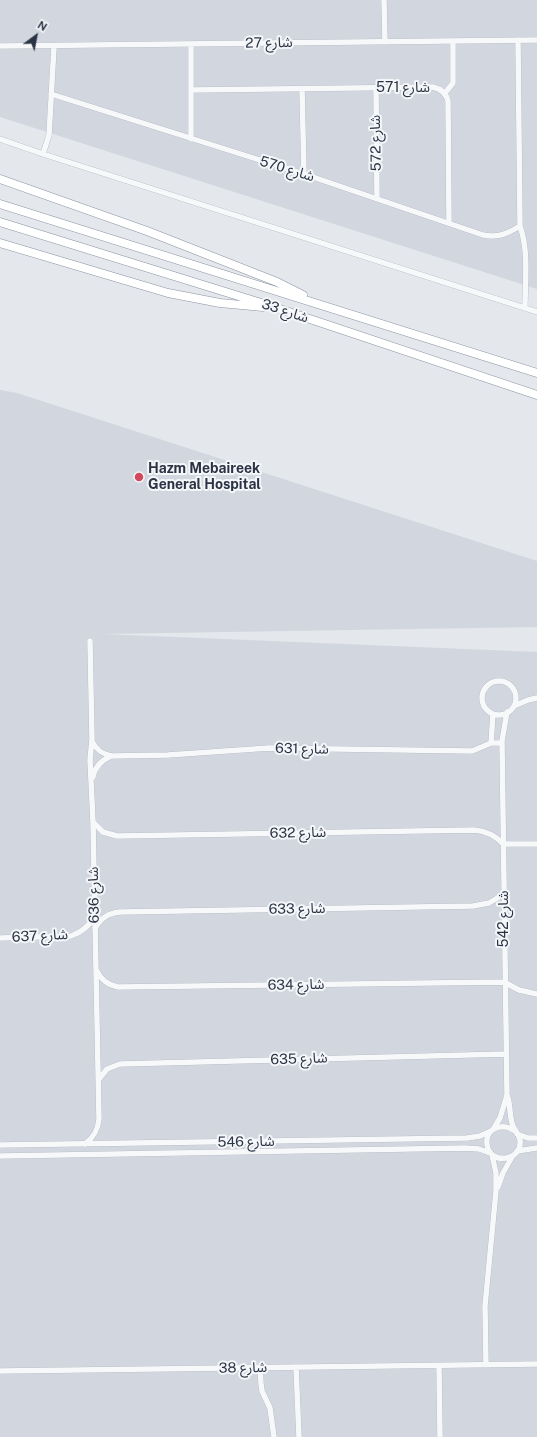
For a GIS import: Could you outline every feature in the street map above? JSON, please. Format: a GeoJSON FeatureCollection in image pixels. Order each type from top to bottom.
{"type":"FeatureCollection","features":[{"type":"Feature","properties":{"kind":"highway"},"geometry":{"type":"LineString","coordinates":[[0,179],[160,236],[277,282],[317,303]]}},
{"type":"Feature","properties":{"kind":"highway","name":"شارع 33"},"geometry":{"type":"LineString","coordinates":[[0,204],[537,373]]}},
{"type":"Feature","properties":{"kind":"highway","name":"شارع 33"},"geometry":{"type":"LineString","coordinates":[[0,222],[274,307],[537,395]]}},
{"type":"Feature","properties":{"kind":"highway"},"geometry":{"type":"LineString","coordinates":[[0,243],[168,293],[220,303],[274,307]]}},
{"type":"Feature","properties":{"kind":"street"},"geometry":{"type":"LineString","coordinates":[[384,0],[385,42]]}},
{"type":"Feature","properties":{"kind":"street"},"geometry":{"type":"LineString","coordinates":[[518,40],[520,226],[524,236],[525,250],[525,308]]}},
{"type":"Feature","properties":{"kind":"street","name":"شارع 27"},"geometry":{"type":"LineString","coordinates":[[0,46],[54,47],[537,40]]}},
{"type":"Feature","properties":{"kind":"street"},"geometry":{"type":"LineString","coordinates":[[445,93],[453,83],[453,41]]}},
{"type":"Feature","properties":{"kind":"street"},"geometry":{"type":"LineString","coordinates":[[191,45],[191,139]]}},
{"type":"Feature","properties":{"kind":"street"},"geometry":{"type":"LineString","coordinates":[[43,154],[49,135],[54,47]]}},
{"type":"Feature","properties":{"kind":"street","name":"شارع 571"},"geometry":{"type":"LineString","coordinates":[[191,90],[433,87],[441,90],[445,93],[448,101],[449,222]]}},
{"type":"Feature","properties":{"kind":"street","name":"شارع 572"},"geometry":{"type":"LineString","coordinates":[[376,88],[377,198]]}},
{"type":"Feature","properties":{"kind":"street"},"geometry":{"type":"LineString","coordinates":[[302,89],[304,174]]}},
{"type":"Feature","properties":{"kind":"street","name":"شارع 570"},"geometry":{"type":"LineString","coordinates":[[51,94],[304,174],[492,237],[501,236],[520,226]]}},
{"type":"Feature","properties":{"kind":"street"},"geometry":{"type":"LineString","coordinates":[[0,139],[537,312]]}},
{"type":"Feature","properties":{"kind":"street","name":"شارع 636"},"geometry":{"type":"LineString","coordinates":[[85,1144],[94,1136],[99,1125],[92,780],[90,760],[92,739],[90,641]]}},
{"type":"Feature","properties":{"kind":"street"},"geometry":{"type":"LineString","coordinates":[[514,706],[515,696],[511,687],[503,682],[493,682],[486,688],[482,697],[484,706],[493,714],[502,715],[514,706],[537,698]]}},
{"type":"Feature","properties":{"kind":"street","name":"شارع 542"},"geometry":{"type":"LineString","coordinates":[[507,712],[502,743],[504,982],[507,1095],[511,1120],[516,1132]]}},
{"type":"Feature","properties":{"kind":"street"},"geometry":{"type":"LineString","coordinates":[[493,714],[491,743],[502,743]]}},
{"type":"Feature","properties":{"kind":"street","name":"شارع 631"},"geometry":{"type":"LineString","coordinates":[[92,739],[94,746],[99,751],[105,755],[112,756],[168,755],[269,748],[472,751],[491,743]]}},
{"type":"Feature","properties":{"kind":"street"},"geometry":{"type":"LineString","coordinates":[[92,780],[98,765],[112,756]]}},
{"type":"Feature","properties":{"kind":"street","name":"شارع 632"},"geometry":{"type":"LineString","coordinates":[[93,822],[103,832],[117,836],[482,830],[490,833],[503,844]]}},
{"type":"Feature","properties":{"kind":"street"},"geometry":{"type":"LineString","coordinates":[[503,844],[537,844]]}},
{"type":"Feature","properties":{"kind":"street","name":"شارع 633"},"geometry":{"type":"LineString","coordinates":[[95,928],[98,923],[108,914],[120,912],[473,906],[489,903],[504,894]]}},
{"type":"Feature","properties":{"kind":"street","name":"شارع 637"},"geometry":{"type":"LineString","coordinates":[[0,938],[72,936],[86,928],[95,914]]}},
{"type":"Feature","properties":{"kind":"street","name":"شارع 634"},"geometry":{"type":"LineString","coordinates":[[96,968],[98,974],[106,983],[118,987],[504,982]]}},
{"type":"Feature","properties":{"kind":"street"},"geometry":{"type":"LineString","coordinates":[[504,982],[519,990],[537,994]]}},
{"type":"Feature","properties":{"kind":"street","name":"شارع 635"},"geometry":{"type":"LineString","coordinates":[[99,1079],[107,1069],[120,1064],[506,1054]]}},
{"type":"Feature","properties":{"kind":"street","name":"شارع 542"},"geometry":{"type":"LineString","coordinates":[[492,1130],[500,1118],[507,1095]]}},
{"type":"Feature","properties":{"kind":"street"},"geometry":{"type":"LineString","coordinates":[[486,1365],[485,1306],[496,1191],[496,1173],[487,1140],[492,1130],[504,1126],[528,1138],[537,1138]]}},
{"type":"Feature","properties":{"kind":"street","name":"شارع 546"},"geometry":{"type":"LineString","coordinates":[[0,1145],[467,1138],[480,1136],[492,1130]]}},
{"type":"Feature","properties":{"kind":"street"},"geometry":{"type":"LineString","coordinates":[[496,1191],[503,1174],[520,1144],[516,1132]]}},
{"type":"Feature","properties":{"kind":"street","name":"شارع 546"},"geometry":{"type":"LineString","coordinates":[[0,1156],[466,1148],[479,1149],[491,1154]]}},
{"type":"Feature","properties":{"kind":"street"},"geometry":{"type":"LineString","coordinates":[[517,1151],[537,1148]]}},
{"type":"Feature","properties":{"kind":"street"},"geometry":{"type":"LineString","coordinates":[[491,1154],[504,1159],[512,1157]]}},
{"type":"Feature","properties":{"kind":"street","name":"شارع 38"},"geometry":{"type":"LineString","coordinates":[[0,1371],[537,1364]]}},
{"type":"Feature","properties":{"kind":"street"},"geometry":{"type":"LineString","coordinates":[[439,1366],[440,1437]]}},
{"type":"Feature","properties":{"kind":"street"},"geometry":{"type":"LineString","coordinates":[[296,1367],[299,1437]]}},
{"type":"Feature","properties":{"kind":"street"},"geometry":{"type":"LineString","coordinates":[[260,1368],[262,1391],[270,1408],[274,1437]]}},
{"type":"Feature","properties":{"kind":"shaded area"},"geometry":{"type":"Polygon","coordinates":[[[0,0],[537,0],[537,289],[0,117],[0,0]]]}},
{"type":"Feature","properties":{"kind":"shaded area"},"geometry":{"type":"Polygon","coordinates":[[[0,390],[17,393],[537,561],[537,627],[103,634],[537,652],[537,1437],[0,1437],[0,390]]]}},
{"type":"Feature","properties":{"kind":"place","name":"Hazm Mebaireek General Hospital"},"geometry":{"type":"Point","coordinates":[139,477]}}]}
